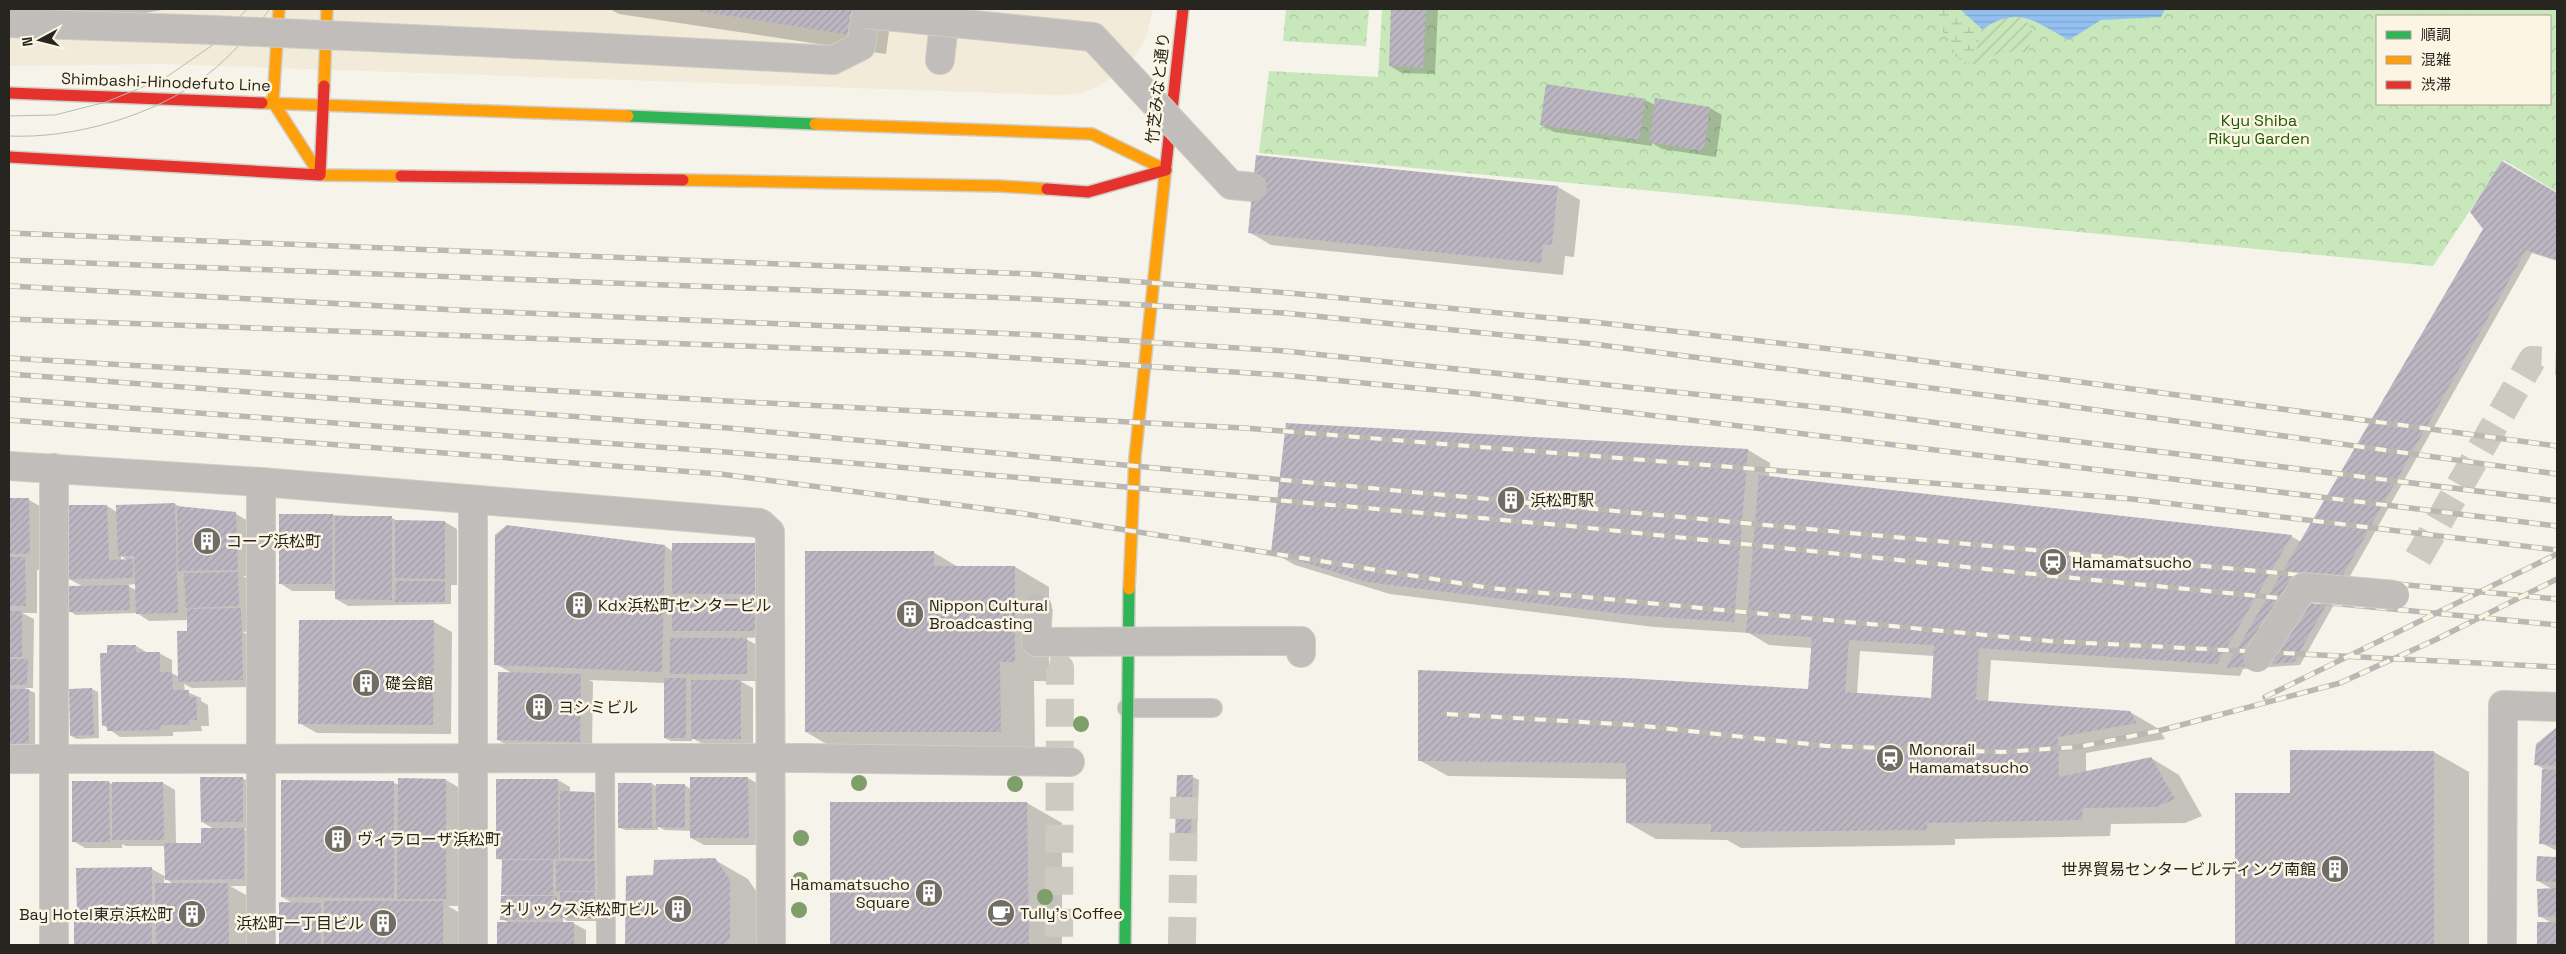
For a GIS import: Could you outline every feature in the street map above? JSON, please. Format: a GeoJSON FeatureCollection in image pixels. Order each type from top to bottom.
{"type":"FeatureCollection","features":[{"type":"Feature","properties":{"kind":"street"},"geometry":{"type":"LineString","coordinates":[[279,9],[274,102],[320,175]]}},
{"type":"Feature","properties":{"kind":"street"},"geometry":{"type":"LineString","coordinates":[[320,175],[327,9]]}},
{"type":"Feature","properties":{"kind":"street","name":"竹芝みなと通り"},"geometry":{"type":"LineString","coordinates":[[1125,945],[1128,612],[1135,457],[1183,9]]}},
{"type":"Feature","properties":{"kind":"street"},"geometry":{"type":"LineString","coordinates":[[9,23],[249,31],[833,60],[861,46],[866,14],[1093,37],[1231,185],[1253,187]]}},
{"type":"Feature","properties":{"kind":"street"},"geometry":{"type":"LineString","coordinates":[[940,60],[944,23]]}},
{"type":"Feature","properties":{"kind":"street","name":"Shimbashi-Hinodefuto Line"},"geometry":{"type":"LineString","coordinates":[[9,93],[1092,134],[1166,170]]}},
{"type":"Feature","properties":{"kind":"street"},"geometry":{"type":"LineString","coordinates":[[9,157],[320,175],[787,181],[999,186],[1088,192],[1166,170]]}},
{"type":"Feature","properties":{"kind":"street"},"geometry":{"type":"LineString","coordinates":[[9,466],[262,482],[760,523],[770,532],[770,945]]}},
{"type":"Feature","properties":{"kind":"street"},"geometry":{"type":"LineString","coordinates":[[54,468],[54,945]]}},
{"type":"Feature","properties":{"kind":"street"},"geometry":{"type":"LineString","coordinates":[[261,945],[262,482]]}},
{"type":"Feature","properties":{"kind":"street"},"geometry":{"type":"LineString","coordinates":[[474,500],[474,945]]}},
{"type":"Feature","properties":{"kind":"street"},"geometry":{"type":"LineString","coordinates":[[2257,658],[2304,587],[2395,595]]}},
{"type":"Feature","properties":{"kind":"street"},"geometry":{"type":"LineString","coordinates":[[1038,608],[1036,642],[1301,641],[1301,653]]}},
{"type":"Feature","properties":{"kind":"street"},"geometry":{"type":"LineString","coordinates":[[2502,945],[2503,705],[2557,708]]}},
{"type":"Feature","properties":{"kind":"street"},"geometry":{"type":"LineString","coordinates":[[9,759],[770,758],[1070,762]]}},
{"type":"Feature","properties":{"kind":"lane"},"geometry":{"type":"LineString","coordinates":[[1127,708],[1213,708]]}},
{"type":"Feature","properties":{"kind":"lane"},"geometry":{"type":"LineString","coordinates":[[605,758],[606,945]]}},
{"type":"Feature","properties":{"kind":"shaded area"},"geometry":{"type":"Polygon","coordinates":[[[9,9],[1153,9],[1146,38],[1128,67],[1097,87],[1077,94],[1057,95],[162,64],[9,66],[9,9]]]}},
{"type":"Feature","properties":{"kind":"green space"},"geometry":{"type":"Polygon","coordinates":[[[1286,9],[1369,9],[1366,46],[1283,41],[1286,9]]]}},
{"type":"Feature","properties":{"kind":"green space","name":"Kyu Shiba Rikyu Garden"},"geometry":{"type":"Polygon","coordinates":[[[1382,9],[2557,9],[2557,192],[2504,160],[2433,266],[1259,153],[1269,71],[1378,77],[1382,9]]]}},
{"type":"Feature","properties":{"kind":"green space"},"geometry":{"type":"Polygon","coordinates":[[[1931,9],[1960,9],[1982,29],[1972,65],[1956,57],[1950,41],[1932,17],[1931,9]]]}},
{"type":"Feature","properties":{"kind":"green space"},"geometry":{"type":"Polygon","coordinates":[[[2024,16],[2033,33],[2028,52],[2004,51],[1972,65],[1982,29],[1998,19],[2024,16]]]}},
{"type":"Feature","properties":{"kind":"water"},"geometry":{"type":"Polygon","coordinates":[[[1960,9],[2165,9],[2161,17],[2101,20],[2069,40],[2026,18],[2007,18],[1982,29],[1960,9]]]}},
{"type":"Feature","properties":{"kind":"building"},"geometry":{"type":"Polygon","coordinates":[[[685,9],[855,9],[851,35],[685,9]]]}},
{"type":"Feature","properties":{"kind":"building"},"geometry":{"type":"Polygon","coordinates":[[[1391,9],[1426,9],[1423,68],[1389,66],[1391,9]]]}},
{"type":"Feature","properties":{"kind":"building"},"geometry":{"type":"Polygon","coordinates":[[[1546,84],[1646,99],[1639,140],[1540,125],[1546,84]]]}},
{"type":"Feature","properties":{"kind":"building"},"geometry":{"type":"Polygon","coordinates":[[[1655,98],[1710,107],[1704,151],[1649,142],[1655,98]]]}},
{"type":"Feature","properties":{"kind":"building"},"geometry":{"type":"Polygon","coordinates":[[[1256,155],[1558,186],[1552,245],[1543,244],[1541,263],[1248,233],[1256,155]]]}},
{"type":"Feature","properties":{"kind":"building"},"geometry":{"type":"Polygon","coordinates":[[[2502,161],[2557,193],[2557,260],[2526,250],[2294,662],[2226,668],[2483,229],[2470,212],[2502,161]]]}},
{"type":"Feature","properties":{"kind":"building","name":"浜松町駅"},"geometry":{"type":"Polygon","coordinates":[[[1286,423],[1748,449],[1734,622],[1631,615],[1367,582],[1271,552],[1286,423]]]}},
{"type":"Feature","properties":{"kind":"building"},"geometry":{"type":"Polygon","coordinates":[[[1759,475],[2292,535],[2217,664],[1979,648],[1976,700],[2130,711],[2137,723],[2058,737],[2059,777],[2151,757],[2175,799],[2156,807],[2083,808],[2082,820],[1927,823],[1927,830],[1711,832],[1711,824],[1626,823],[1626,763],[1418,761],[1418,670],[1625,678],[1808,689],[1812,637],[1746,633],[1759,475]],[[1849,640],[1845,692],[1931,698],[1934,645],[1849,640]]]}},
{"type":"Feature","properties":{"kind":"building"},"geometry":{"type":"Polygon","coordinates":[[[9,498],[29,498],[30,554],[9,554],[9,498]]]}},
{"type":"Feature","properties":{"kind":"building"},"geometry":{"type":"Polygon","coordinates":[[[175,503],[178,613],[136,614],[134,556],[118,556],[116,505],[175,503]]]}},
{"type":"Feature","properties":{"kind":"building"},"geometry":{"type":"Polygon","coordinates":[[[66,505],[107,505],[109,560],[133,559],[133,578],[68,579],[66,505]]]}},
{"type":"Feature","properties":{"kind":"building","name":"コープ浜松町"},"geometry":{"type":"Polygon","coordinates":[[[177,506],[236,512],[238,570],[178,571],[177,506]]]}},
{"type":"Feature","properties":{"kind":"building"},"geometry":{"type":"Polygon","coordinates":[[[279,514],[333,514],[332,584],[279,584],[279,514]]]}},
{"type":"Feature","properties":{"kind":"building"},"geometry":{"type":"Polygon","coordinates":[[[335,516],[392,516],[392,600],[335,599],[335,516]]]}},
{"type":"Feature","properties":{"kind":"building"},"geometry":{"type":"Polygon","coordinates":[[[395,520],[445,521],[445,579],[395,578],[395,520]]]}},
{"type":"Feature","properties":{"kind":"building","name":"Kdx浜松町センタービル"},"geometry":{"type":"Polygon","coordinates":[[[507,525],[665,545],[662,672],[494,665],[495,535],[507,525]]]}},
{"type":"Feature","properties":{"kind":"building"},"geometry":{"type":"Polygon","coordinates":[[[672,543],[755,543],[755,594],[672,594],[672,543]]]}},
{"type":"Feature","properties":{"kind":"building","name":"Nippon Cultural Broadcasting"},"geometry":{"type":"Polygon","coordinates":[[[805,551],[934,551],[934,566],[1015,566],[1015,662],[1000,662],[1001,732],[805,732],[805,551]]]}},
{"type":"Feature","properties":{"kind":"building"},"geometry":{"type":"Polygon","coordinates":[[[9,557],[25,557],[26,606],[9,606],[9,557]]]}},
{"type":"Feature","properties":{"kind":"building"},"geometry":{"type":"Polygon","coordinates":[[[238,572],[239,606],[186,608],[184,573],[238,572]]]}},
{"type":"Feature","properties":{"kind":"building"},"geometry":{"type":"Polygon","coordinates":[[[396,581],[445,581],[445,602],[395,602],[396,581]]]}},
{"type":"Feature","properties":{"kind":"building"},"geometry":{"type":"Polygon","coordinates":[[[129,585],[130,610],[69,612],[68,586],[129,585]]]}},
{"type":"Feature","properties":{"kind":"building"},"geometry":{"type":"Polygon","coordinates":[[[672,599],[755,599],[755,631],[672,631],[672,599]]]}},
{"type":"Feature","properties":{"kind":"building"},"geometry":{"type":"Polygon","coordinates":[[[241,608],[243,680],[178,682],[177,631],[187,631],[187,609],[241,608]]]}},
{"type":"Feature","properties":{"kind":"building"},"geometry":{"type":"Polygon","coordinates":[[[9,611],[22,611],[22,657],[9,657],[9,611]]]}},
{"type":"Feature","properties":{"kind":"building","name":"礎会館"},"geometry":{"type":"Polygon","coordinates":[[[299,620],[434,620],[433,725],[298,724],[299,620]]]}},
{"type":"Feature","properties":{"kind":"building"},"geometry":{"type":"Polygon","coordinates":[[[670,638],[747,638],[747,674],[670,674],[670,638]]]}},
{"type":"Feature","properties":{"kind":"building"},"geometry":{"type":"Polygon","coordinates":[[[107,645],[136,645],[136,652],[160,652],[160,672],[172,672],[173,690],[189,690],[189,697],[196,697],[197,720],[189,720],[190,725],[161,725],[161,730],[107,731],[107,725],[102,726],[100,653],[107,653],[107,645]]]}},
{"type":"Feature","properties":{"kind":"building"},"geometry":{"type":"Polygon","coordinates":[[[9,659],[28,659],[27,685],[9,685],[9,659]]]}},
{"type":"Feature","properties":{"kind":"building","name":"ヨシミビル"},"geometry":{"type":"Polygon","coordinates":[[[498,672],[581,674],[580,742],[497,740],[498,672]]]}},
{"type":"Feature","properties":{"kind":"building"},"geometry":{"type":"Polygon","coordinates":[[[664,678],[686,678],[686,738],[664,738],[664,678]]]}},
{"type":"Feature","properties":{"kind":"building"},"geometry":{"type":"Polygon","coordinates":[[[691,680],[741,680],[741,739],[691,739],[691,680]]]}},
{"type":"Feature","properties":{"kind":"building"},"geometry":{"type":"Polygon","coordinates":[[[92,688],[94,735],[70,736],[69,689],[92,688]]]}},
{"type":"Feature","properties":{"kind":"building"},"geometry":{"type":"Polygon","coordinates":[[[9,689],[29,689],[29,743],[9,744],[9,689]]]}},
{"type":"Feature","properties":{"kind":"building"},"geometry":{"type":"Polygon","coordinates":[[[2557,727],[2557,766],[2534,765],[2536,744],[2557,727]]]}},
{"type":"Feature","properties":{"kind":"building","name":"世界貿易センタービルディング南館"},"geometry":{"type":"Polygon","coordinates":[[[2290,750],[2434,751],[2434,945],[2235,945],[2235,793],[2290,793],[2290,750]]]}},
{"type":"Feature","properties":{"kind":"building"},"geometry":{"type":"Polygon","coordinates":[[[2542,769],[2557,770],[2557,845],[2539,844],[2542,769]]]}},
{"type":"Feature","properties":{"kind":"building"},"geometry":{"type":"Polygon","coordinates":[[[1177,775],[1193,775],[1191,834],[1175,834],[1177,775]]]}},
{"type":"Feature","properties":{"kind":"building"},"geometry":{"type":"Polygon","coordinates":[[[200,777],[243,777],[243,822],[201,822],[200,777]]]}},
{"type":"Feature","properties":{"kind":"building"},"geometry":{"type":"Polygon","coordinates":[[[690,777],[748,777],[749,838],[690,838],[690,777]]]}},
{"type":"Feature","properties":{"kind":"building"},"geometry":{"type":"Polygon","coordinates":[[[398,778],[446,779],[446,899],[397,899],[398,778]]]}},
{"type":"Feature","properties":{"kind":"building"},"geometry":{"type":"Polygon","coordinates":[[[496,779],[558,779],[559,859],[496,859],[496,779]]]}},
{"type":"Feature","properties":{"kind":"building","name":"ヴィラローザ浜松町"},"geometry":{"type":"Polygon","coordinates":[[[281,780],[394,781],[394,898],[281,897],[281,780]]]}},
{"type":"Feature","properties":{"kind":"building"},"geometry":{"type":"Polygon","coordinates":[[[72,781],[109,781],[110,842],[72,842],[72,781]]]}},
{"type":"Feature","properties":{"kind":"building"},"geometry":{"type":"Polygon","coordinates":[[[112,782],[163,782],[164,840],[112,840],[112,782]]]}},
{"type":"Feature","properties":{"kind":"building"},"geometry":{"type":"Polygon","coordinates":[[[618,783],[652,783],[652,828],[618,828],[618,783]]]}},
{"type":"Feature","properties":{"kind":"building"},"geometry":{"type":"Polygon","coordinates":[[[656,784],[685,784],[685,828],[656,827],[656,784]]]}},
{"type":"Feature","properties":{"kind":"building"},"geometry":{"type":"Polygon","coordinates":[[[560,791],[594,792],[594,859],[560,858],[560,791]]]}},
{"type":"Feature","properties":{"kind":"building","name":"Hamamatsucho Square"},"geometry":{"type":"Polygon","coordinates":[[[830,802],[1027,802],[1029,945],[830,945],[830,802]]]}},
{"type":"Feature","properties":{"kind":"building"},"geometry":{"type":"Polygon","coordinates":[[[201,828],[244,828],[244,879],[165,880],[164,843],[201,843],[201,828]]]}},
{"type":"Feature","properties":{"kind":"building"},"geometry":{"type":"Polygon","coordinates":[[[2537,856],[2557,857],[2557,882],[2536,881],[2537,856]]]}},
{"type":"Feature","properties":{"kind":"building","name":"オリックス浜松町ビル"},"geometry":{"type":"Polygon","coordinates":[[[715,858],[730,880],[730,938],[725,945],[625,944],[626,876],[653,875],[654,860],[715,858]]]}},
{"type":"Feature","properties":{"kind":"building"},"geometry":{"type":"Polygon","coordinates":[[[502,860],[553,860],[553,895],[501,895],[502,860]]]}},
{"type":"Feature","properties":{"kind":"building"},"geometry":{"type":"Polygon","coordinates":[[[556,861],[595,861],[595,891],[556,891],[556,861]]]}},
{"type":"Feature","properties":{"kind":"building"},"geometry":{"type":"Polygon","coordinates":[[[152,867],[152,913],[77,914],[76,868],[152,867]]]}},
{"type":"Feature","properties":{"kind":"building","name":"Bay Hotel東京浜松町"},"geometry":{"type":"Polygon","coordinates":[[[155,883],[228,883],[229,945],[156,945],[155,883]]]}},
{"type":"Feature","properties":{"kind":"building"},"geometry":{"type":"Polygon","coordinates":[[[2557,888],[2557,916],[2538,917],[2537,889],[2557,888]]]}},
{"type":"Feature","properties":{"kind":"building"},"geometry":{"type":"Polygon","coordinates":[[[560,892],[595,892],[596,918],[560,918],[560,892]]]}},
{"type":"Feature","properties":{"kind":"building"},"geometry":{"type":"Polygon","coordinates":[[[501,896],[557,896],[557,919],[500,920],[501,896]]]}},
{"type":"Feature","properties":{"kind":"building","name":"浜松町一丁目ビル"},"geometry":{"type":"Polygon","coordinates":[[[324,901],[443,901],[443,945],[324,945],[324,901]]]}},
{"type":"Feature","properties":{"kind":"building"},"geometry":{"type":"Polygon","coordinates":[[[279,902],[321,903],[321,945],[279,945],[279,902]]]}},
{"type":"Feature","properties":{"kind":"building"},"geometry":{"type":"Polygon","coordinates":[[[74,916],[152,916],[152,945],[74,945],[74,916]]]}},
{"type":"Feature","properties":{"kind":"building"},"geometry":{"type":"Polygon","coordinates":[[[497,922],[574,922],[574,945],[497,945],[497,922]]]}},
{"type":"Feature","properties":{"kind":"building"},"geometry":{"type":"Polygon","coordinates":[[[2537,922],[2557,922],[2557,945],[2537,945],[2537,922]]]}},
{"type":"Feature","properties":{"kind":"tunnel"},"geometry":{"type":"LineString","coordinates":[[2418,558],[2532,360],[2557,361]]}},
{"type":"Feature","properties":{"kind":"tunnel"},"geometry":{"type":"LineString","coordinates":[[1049,666],[1060,668],[1059,945]]}},
{"type":"Feature","properties":{"kind":"tunnel"},"geometry":{"type":"LineString","coordinates":[[1182,945],[1184,797]]}},
{"type":"Feature","properties":{"kind":"tram line"},"geometry":{"type":"LineString","coordinates":[[9,116],[55,115],[106,102],[165,78],[217,42],[247,9]]}},
{"type":"Feature","properties":{"kind":"tram line"},"geometry":{"type":"LineString","coordinates":[[9,136],[60,134],[86,129],[138,113],[163,102],[186,90],[216,68],[256,27],[270,9]]}},
{"type":"Feature","properties":{"kind":"railway"},"geometry":{"type":"LineString","coordinates":[[9,233],[1033,274],[1289,293],[1593,322],[1857,352],[2557,446]]}},
{"type":"Feature","properties":{"kind":"railway"},"geometry":{"type":"LineString","coordinates":[[9,260],[1035,299],[1284,313],[1593,344],[2046,403],[2557,474]]}},
{"type":"Feature","properties":{"kind":"railway"},"geometry":{"type":"LineString","coordinates":[[9,286],[457,310],[1039,335],[1285,351],[1836,409],[2041,437],[2557,501]]}},
{"type":"Feature","properties":{"kind":"railway"},"geometry":{"type":"LineString","coordinates":[[9,319],[958,354],[1281,375],[1477,394],[2557,526]]}},
{"type":"Feature","properties":{"kind":"railway"},"geometry":{"type":"LineString","coordinates":[[9,358],[727,401],[1244,428],[2132,499],[2557,550]]}},
{"type":"Feature","properties":{"kind":"railway"},"geometry":{"type":"LineString","coordinates":[[9,374],[728,428],[2557,599]]}},
{"type":"Feature","properties":{"kind":"railway"},"geometry":{"type":"LineString","coordinates":[[9,399],[726,452],[1560,525],[2053,576],[2557,625]]}},
{"type":"Feature","properties":{"kind":"railway"},"geometry":{"type":"LineString","coordinates":[[9,420],[720,474],[1019,513],[1490,588],[2049,641],[2557,667]]}},
{"type":"Feature","properties":{"kind":"railway"},"geometry":{"type":"LineString","coordinates":[[2265,697],[2557,554]]}},
{"type":"Feature","properties":{"kind":"railway"},"geometry":{"type":"LineString","coordinates":[[1447,714],[1634,725],[1827,746],[2001,752],[2078,747],[2162,730],[2340,683],[2437,639],[2557,579]]}},
{"type":"Feature","properties":{"kind":"traffic: fast"},"geometry":{"type":"LineString","coordinates":[[628,116],[815,124]]}},
{"type":"Feature","properties":{"kind":"traffic: fast"},"geometry":{"type":"LineString","coordinates":[[1125,945],[1129,589]]}},
{"type":"Feature","properties":{"kind":"traffic: slow"},"geometry":{"type":"LineString","coordinates":[[279,9],[273,102],[320,175],[401,176]]}},
{"type":"Feature","properties":{"kind":"traffic: slow"},"geometry":{"type":"LineString","coordinates":[[324,86],[327,9]]}},
{"type":"Feature","properties":{"kind":"traffic: slow"},"geometry":{"type":"LineString","coordinates":[[262,103],[628,116]]}},
{"type":"Feature","properties":{"kind":"traffic: slow"},"geometry":{"type":"LineString","coordinates":[[815,124],[1092,134],[1166,170]]}},
{"type":"Feature","properties":{"kind":"traffic: slow"},"geometry":{"type":"LineString","coordinates":[[1129,589],[1135,457],[1166,165]]}},
{"type":"Feature","properties":{"kind":"traffic: slow"},"geometry":{"type":"LineString","coordinates":[[683,180],[999,186],[1047,189]]}},
{"type":"Feature","properties":{"kind":"traffic: jam"},"geometry":{"type":"LineString","coordinates":[[1166,165],[1183,9]]}},
{"type":"Feature","properties":{"kind":"traffic: jam"},"geometry":{"type":"LineString","coordinates":[[9,157],[320,175],[324,86]]}},
{"type":"Feature","properties":{"kind":"traffic: jam"},"geometry":{"type":"LineString","coordinates":[[9,93],[262,103]]}},
{"type":"Feature","properties":{"kind":"traffic: jam"},"geometry":{"type":"LineString","coordinates":[[1047,189],[1088,192],[1166,170]]}},
{"type":"Feature","properties":{"kind":"traffic: jam"},"geometry":{"type":"LineString","coordinates":[[401,176],[683,180]]}},
{"type":"Feature","properties":{"kind":"place","name":"浜松町駅"},"geometry":{"type":"Point","coordinates":[1511,500]}},
{"type":"Feature","properties":{"kind":"place","name":"コープ浜松町"},"geometry":{"type":"Point","coordinates":[207,541]}},
{"type":"Feature","properties":{"kind":"place","name":"Hamamatsucho"},"geometry":{"type":"Point","coordinates":[2053,562]}},
{"type":"Feature","properties":{"kind":"place","name":"Kdx浜松町センタービル"},"geometry":{"type":"Point","coordinates":[579,605]}},
{"type":"Feature","properties":{"kind":"place","name":"Nippon Cultural Broadcasting"},"geometry":{"type":"Point","coordinates":[910,614]}},
{"type":"Feature","properties":{"kind":"place","name":"礎会館"},"geometry":{"type":"Point","coordinates":[366,683]}},
{"type":"Feature","properties":{"kind":"place","name":"ヨシミビル"},"geometry":{"type":"Point","coordinates":[539,707]}},
{"type":"Feature","properties":{"kind":"place","name":"Monorail Hamamatsucho"},"geometry":{"type":"Point","coordinates":[1890,758]}},
{"type":"Feature","properties":{"kind":"place","name":"ヴィラローザ浜松町"},"geometry":{"type":"Point","coordinates":[338,839]}},
{"type":"Feature","properties":{"kind":"place","name":"世界貿易センタービルディング南館"},"geometry":{"type":"Point","coordinates":[2335,869]}},
{"type":"Feature","properties":{"kind":"place","name":"Hamamatsucho Square"},"geometry":{"type":"Point","coordinates":[929,893]}},
{"type":"Feature","properties":{"kind":"place","name":"オリックス浜松町ビル"},"geometry":{"type":"Point","coordinates":[678,909]}},
{"type":"Feature","properties":{"kind":"place","name":"Tully's Coffee"},"geometry":{"type":"Point","coordinates":[1001,913]}},
{"type":"Feature","properties":{"kind":"place","name":"Bay Hotel東京浜松町"},"geometry":{"type":"Point","coordinates":[192,914]}},
{"type":"Feature","properties":{"kind":"place","name":"浜松町一丁目ビル"},"geometry":{"type":"Point","coordinates":[383,923]}}]}
